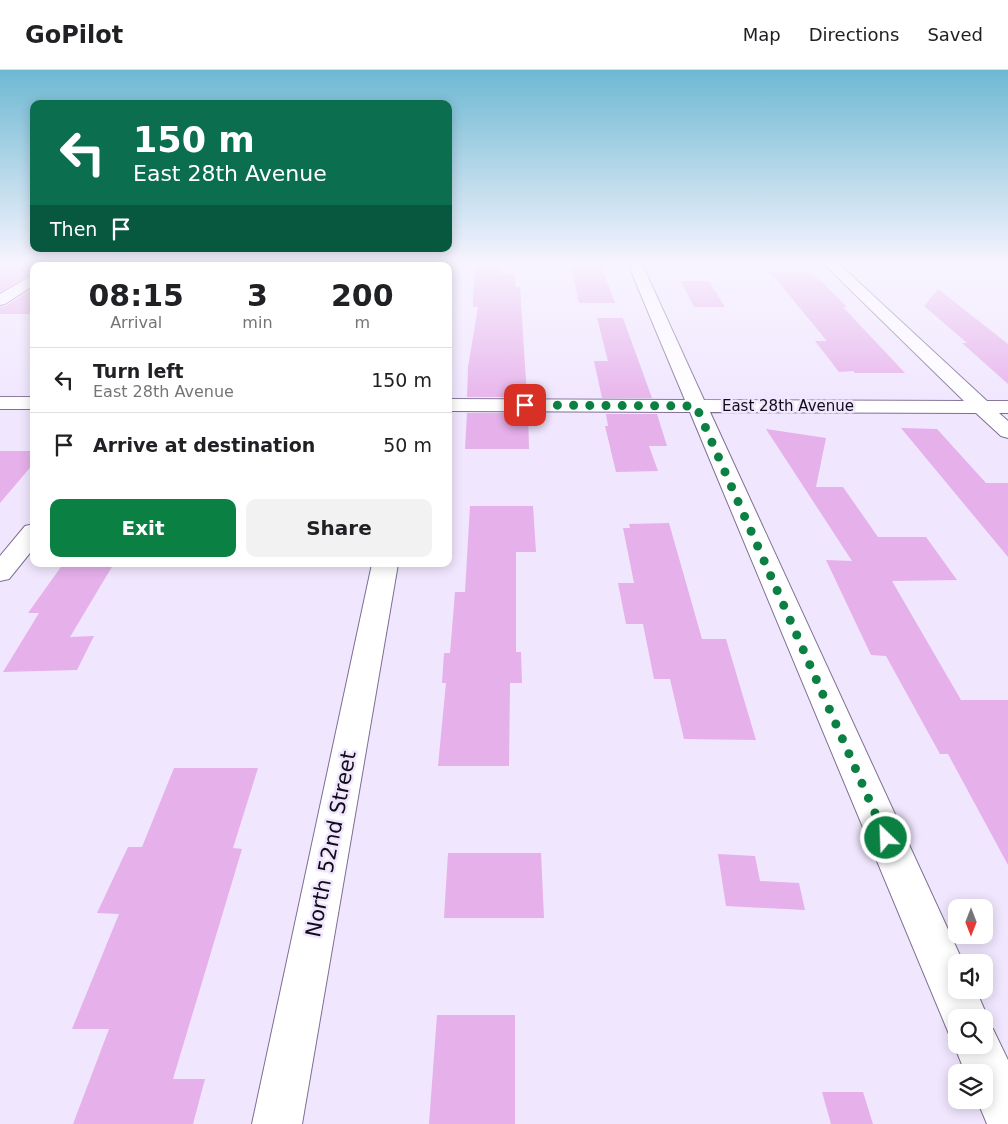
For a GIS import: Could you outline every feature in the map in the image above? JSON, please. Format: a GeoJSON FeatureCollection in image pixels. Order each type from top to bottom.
{"type":"FeatureCollection","features":[{"type":"Feature","properties":{"kind":"street"},"geometry":{"type":"LineString","coordinates":[[656,313],[961,1009]]}},
{"type":"Feature","properties":{"kind":"street"},"geometry":{"type":"LineString","coordinates":[[883,313],[1008,432]]}},
{"type":"Feature","properties":{"kind":"street"},"geometry":{"type":"LineString","coordinates":[[0,403],[30,403]]}},
{"type":"Feature","properties":{"kind":"street","name":"East 28th Avenue"},"geometry":{"type":"LineString","coordinates":[[452,405],[1008,407]]}},
{"type":"Feature","properties":{"kind":"street"},"geometry":{"type":"LineString","coordinates":[[0,573],[30,536]]}},
{"type":"Feature","properties":{"kind":"street","name":"North 52nd Street"},"geometry":{"type":"LineString","coordinates":[[277,1124],[384,567]]}},
{"type":"Feature","properties":{"kind":"street"},"geometry":{"type":"LineString","coordinates":[[981,1054],[1008,1114]]}},
{"type":"Feature","properties":{"kind":"building"},"geometry":{"type":"Polygon","coordinates":[[[0,313],[30,313],[30,314],[0,313]]]}},
{"type":"Feature","properties":{"kind":"building"},"geometry":{"type":"Polygon","coordinates":[[[477,313],[522,313],[527,397],[467,397],[468,367],[477,313]]]}},
{"type":"Feature","properties":{"kind":"building"},"geometry":{"type":"Polygon","coordinates":[[[804,313],[849,313],[905,373],[839,372],[815,341],[827,341],[804,313]]]}},
{"type":"Feature","properties":{"kind":"building"},"geometry":{"type":"Polygon","coordinates":[[[932,313],[969,313],[1008,344],[1008,384],[962,343],[967,343],[932,313]]]}},
{"type":"Feature","properties":{"kind":"building"},"geometry":{"type":"Polygon","coordinates":[[[597,318],[623,318],[652,398],[602,398],[594,361],[608,361],[597,318]]]}},
{"type":"Feature","properties":{"kind":"building"},"geometry":{"type":"Polygon","coordinates":[[[467,413],[528,413],[529,449],[465,449],[467,413]]]}},
{"type":"Feature","properties":{"kind":"building"},"geometry":{"type":"Polygon","coordinates":[[[606,414],[657,414],[667,446],[649,446],[658,471],[616,472],[605,426],[608,426],[606,414]]]}},
{"type":"Feature","properties":{"kind":"building"},"geometry":{"type":"Polygon","coordinates":[[[901,428],[937,429],[986,483],[1008,483],[1008,557],[901,428]]]}},
{"type":"Feature","properties":{"kind":"building"},"geometry":{"type":"Polygon","coordinates":[[[766,429],[826,438],[816,487],[843,487],[878,537],[926,537],[957,580],[892,581],[961,700],[1008,700],[1008,865],[948,754],[940,754],[886,656],[871,655],[826,560],[852,561],[766,429]]]}},
{"type":"Feature","properties":{"kind":"building"},"geometry":{"type":"Polygon","coordinates":[[[0,451],[30,451],[30,468],[0,503],[0,451]]]}},
{"type":"Feature","properties":{"kind":"building"},"geometry":{"type":"Polygon","coordinates":[[[470,506],[533,506],[536,552],[516,552],[516,652],[521,652],[522,683],[510,683],[509,766],[438,766],[446,683],[442,683],[444,653],[450,653],[455,592],[465,592],[470,506]]]}},
{"type":"Feature","properties":{"kind":"building"},"geometry":{"type":"Polygon","coordinates":[[[669,523],[702,639],[726,639],[756,740],[684,739],[670,679],[654,679],[643,624],[626,624],[618,583],[634,583],[623,528],[630,528],[629,524],[669,523]]]}},
{"type":"Feature","properties":{"kind":"building"},"geometry":{"type":"Polygon","coordinates":[[[61,567],[112,567],[70,637],[94,636],[77,670],[3,672],[39,613],[28,613],[61,567]]]}},
{"type":"Feature","properties":{"kind":"building"},"geometry":{"type":"Polygon","coordinates":[[[174,768],[258,768],[233,848],[242,849],[173,1079],[205,1079],[193,1124],[73,1124],[109,1029],[72,1029],[119,914],[97,913],[128,847],[142,847],[174,768]]]}},
{"type":"Feature","properties":{"kind":"building"},"geometry":{"type":"Polygon","coordinates":[[[448,853],[541,853],[544,918],[444,918],[448,853]]]}},
{"type":"Feature","properties":{"kind":"building"},"geometry":{"type":"Polygon","coordinates":[[[718,854],[755,856],[760,881],[799,883],[805,910],[726,906],[718,854]]]}},
{"type":"Feature","properties":{"kind":"building"},"geometry":{"type":"Polygon","coordinates":[[[437,1015],[515,1015],[515,1124],[429,1124],[437,1015]]]}},
{"type":"Feature","properties":{"kind":"building"},"geometry":{"type":"Polygon","coordinates":[[[822,1092],[863,1092],[873,1124],[831,1124],[822,1092]]]}},
{"type":"Feature","properties":{"kind":"route"},"geometry":{"type":"LineString","coordinates":[[525,405],[696,406],[886,838]]}}]}
